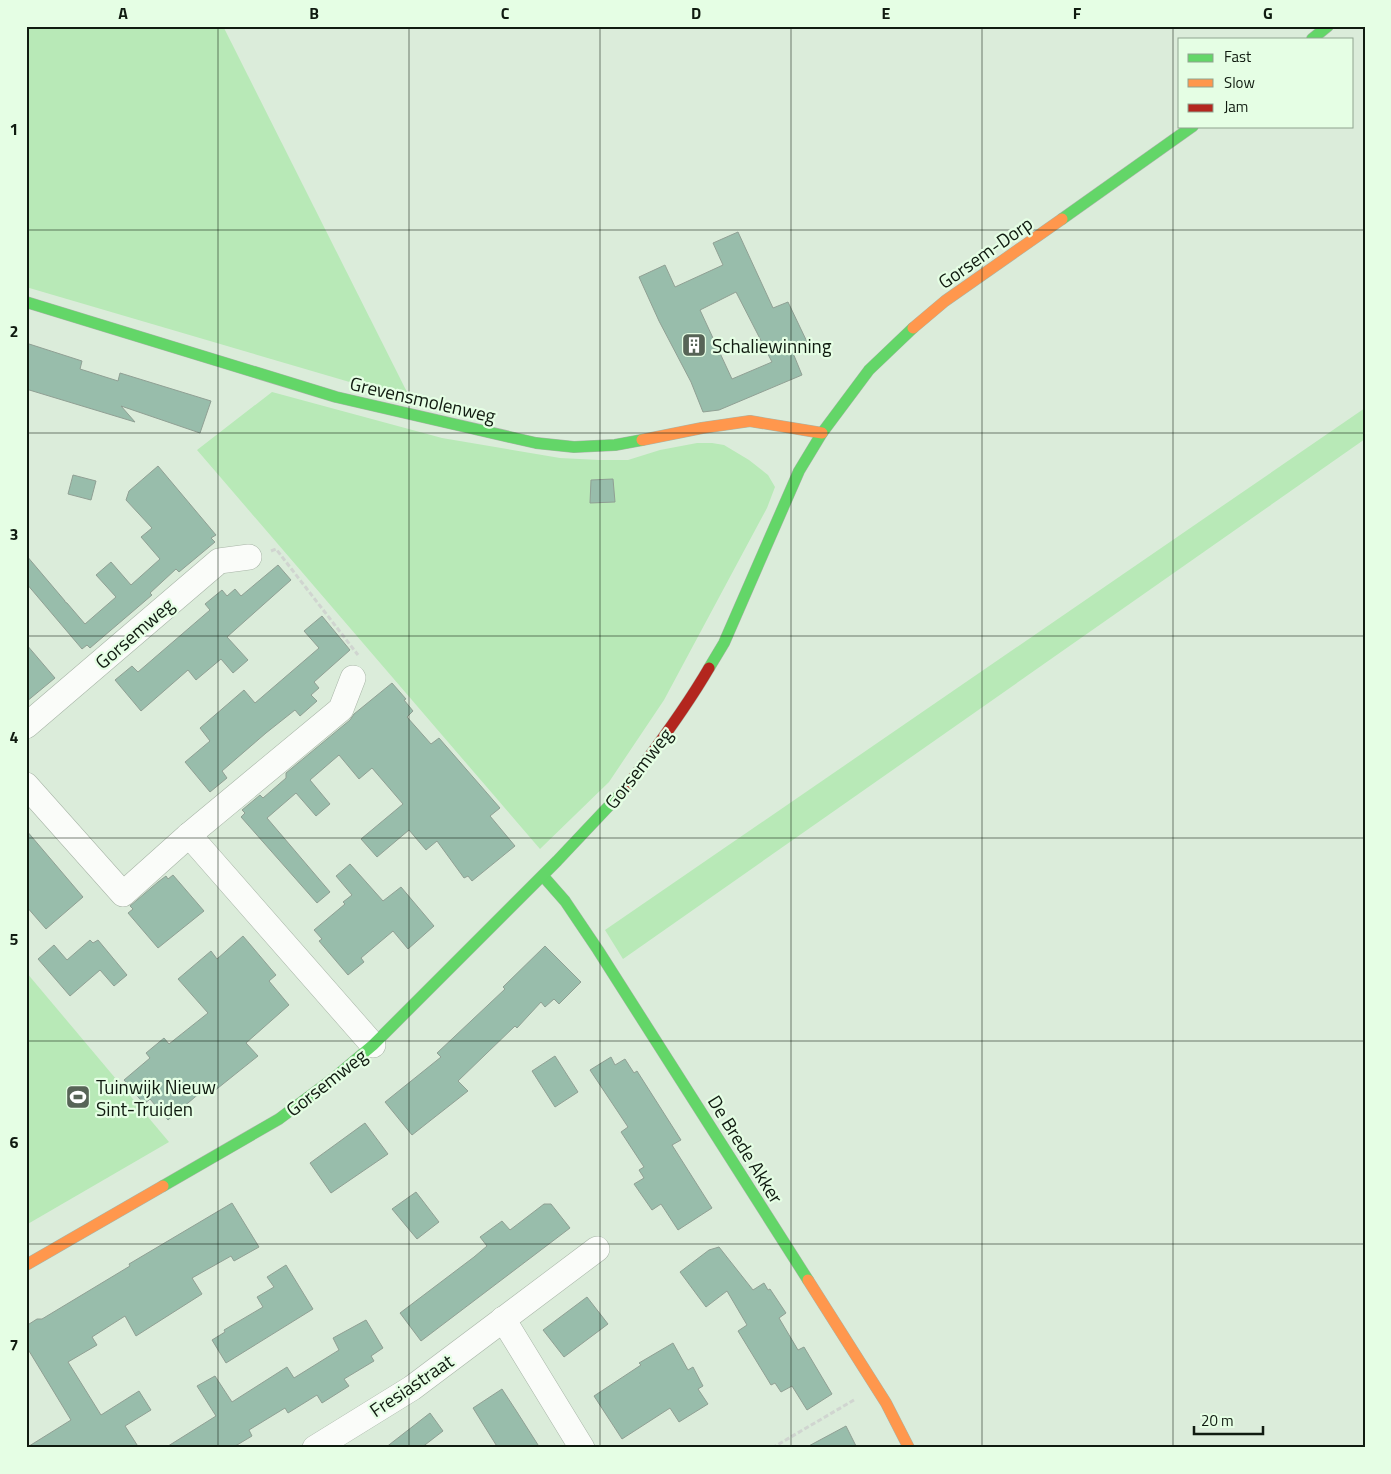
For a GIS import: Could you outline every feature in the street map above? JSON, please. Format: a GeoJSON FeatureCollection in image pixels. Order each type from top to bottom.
{"type":"FeatureCollection","features":[{"type":"Feature","properties":{"kind":"street"},"geometry":{"type":"LineString","coordinates":[[1313,38],[1328,26]]}},
{"type":"Feature","properties":{"kind":"street","name":"Gorsem-Dorp"},"geometry":{"type":"LineString","coordinates":[[822,433],[869,370],[903,336],[945,301],[1190,128]]}},
{"type":"Feature","properties":{"kind":"street","name":"Grevensmolenweg"},"geometry":{"type":"LineString","coordinates":[[26,302],[336,397],[536,443],[574,447],[615,445],[702,428],[750,421],[822,433]]}},
{"type":"Feature","properties":{"kind":"street","name":"Gorsemweg"},"geometry":{"type":"LineString","coordinates":[[26,1265],[279,1119],[334,1078],[373,1045],[543,876],[620,795],[696,690],[727,634],[799,471],[822,433]]}},
{"type":"Feature","properties":{"kind":"street","name":"Gorsemweg"},"geometry":{"type":"LineString","coordinates":[[26,726],[219,561],[249,557]]}},
{"type":"Feature","properties":{"kind":"street"},"geometry":{"type":"LineString","coordinates":[[26,785],[123,894],[189,835],[341,709],[353,678]]}},
{"type":"Feature","properties":{"kind":"street","name":"Gorsemweg"},"geometry":{"type":"LineString","coordinates":[[189,835],[373,1045]]}},
{"type":"Feature","properties":{"kind":"street","name":"De Brede Akker"},"geometry":{"type":"LineString","coordinates":[[543,876],[565,901],[598,950],[886,1403],[909,1448]]}},
{"type":"Feature","properties":{"kind":"street","name":"Fresiastraat"},"geometry":{"type":"LineString","coordinates":[[315,1448],[412,1388],[597,1249]]}},
{"type":"Feature","properties":{"kind":"street"},"geometry":{"type":"LineString","coordinates":[[503,1318],[582,1448]]}},
{"type":"Feature","properties":{"kind":"path"},"geometry":{"type":"LineString","coordinates":[[249,557],[276,549],[360,659],[353,678]]}},
{"type":"Feature","properties":{"kind":"path"},"geometry":{"type":"LineString","coordinates":[[772,1448],[876,1387]]}},
{"type":"Feature","properties":{"kind":"green space"},"geometry":{"type":"Polygon","coordinates":[[[26,26],[223,26],[411,400],[26,287],[26,26]]]}},
{"type":"Feature","properties":{"kind":"green space"},"geometry":{"type":"Polygon","coordinates":[[[272,392],[442,438],[560,458],[628,460],[660,450],[697,443],[724,445],[749,460],[768,475],[775,487],[767,508],[664,700],[609,782],[540,849],[197,450],[272,392]]]}},
{"type":"Feature","properties":{"kind":"green space"},"geometry":{"type":"Polygon","coordinates":[[[1365,408],[1365,439],[623,959],[605,930],[1365,408]]]}},
{"type":"Feature","properties":{"kind":"green space","name":"Tuinwijk Nieuw Sint-Truiden"},"geometry":{"type":"Polygon","coordinates":[[[26,972],[169,1142],[26,1225],[26,972]]]}},
{"type":"Feature","properties":{"kind":"building"},"geometry":{"type":"Polygon","coordinates":[[[738,232],[773,308],[788,302],[809,346],[793,353],[802,375],[719,410],[703,412],[691,382],[659,321],[639,277],[665,265],[675,287],[723,265],[713,243],[738,232]],[[736,292],[700,310],[732,379],[772,362],[736,292]]]}},
{"type":"Feature","properties":{"kind":"building"},"geometry":{"type":"Polygon","coordinates":[[[26,343],[82,361],[80,369],[118,381],[120,373],[211,401],[200,433],[121,406],[135,422],[26,389],[26,343]]]}},
{"type":"Feature","properties":{"kind":"building"},"geometry":{"type":"Polygon","coordinates":[[[158,466],[216,535],[211,538],[215,542],[179,572],[176,569],[150,593],[152,595],[90,648],[87,645],[82,649],[26,583],[26,555],[85,624],[116,597],[96,575],[111,562],[131,585],[160,559],[141,537],[152,528],[126,500],[129,491],[158,466]]]}},
{"type":"Feature","properties":{"kind":"building"},"geometry":{"type":"Polygon","coordinates":[[[73,475],[96,481],[91,500],[68,494],[73,475]]]}},
{"type":"Feature","properties":{"kind":"building"},"geometry":{"type":"Polygon","coordinates":[[[613,479],[615,502],[590,503],[591,480],[613,479]]]}},
{"type":"Feature","properties":{"kind":"building"},"geometry":{"type":"Polygon","coordinates":[[[278,565],[291,580],[227,637],[248,660],[233,673],[221,659],[196,680],[188,670],[141,711],[115,680],[132,666],[138,672],[210,610],[205,604],[222,590],[227,596],[235,589],[241,596],[278,565]]]}},
{"type":"Feature","properties":{"kind":"building"},"geometry":{"type":"Polygon","coordinates":[[[322,616],[350,650],[314,682],[319,688],[311,695],[317,701],[300,716],[295,710],[266,733],[222,771],[227,778],[210,792],[185,762],[210,741],[200,728],[244,690],[255,703],[319,648],[304,631],[322,616]]]}},
{"type":"Feature","properties":{"kind":"building"},"geometry":{"type":"Polygon","coordinates":[[[26,644],[55,678],[26,702],[26,644]]]}},
{"type":"Feature","properties":{"kind":"building"},"geometry":{"type":"Polygon","coordinates":[[[392,683],[406,699],[404,700],[413,711],[407,717],[431,744],[439,738],[500,808],[490,816],[515,846],[472,881],[468,876],[464,878],[437,841],[426,850],[409,830],[377,857],[361,839],[403,804],[372,768],[359,779],[339,755],[310,780],[330,804],[316,816],[296,793],[267,818],[330,892],[317,903],[241,817],[245,813],[242,810],[260,795],[263,798],[286,778],[286,773],[392,683]]]}},
{"type":"Feature","properties":{"kind":"building"},"geometry":{"type":"Polygon","coordinates":[[[26,830],[83,897],[46,929],[26,906],[26,830]]]}},
{"type":"Feature","properties":{"kind":"building"},"geometry":{"type":"Polygon","coordinates":[[[350,864],[383,901],[401,887],[434,926],[408,949],[393,931],[361,958],[364,962],[348,975],[319,941],[322,939],[314,930],[345,904],[343,902],[352,895],[336,876],[350,864]]]}},
{"type":"Feature","properties":{"kind":"building"},"geometry":{"type":"Polygon","coordinates":[[[173,875],[204,911],[158,948],[128,913],[133,909],[130,906],[158,882],[166,876],[168,879],[173,875]]]}},
{"type":"Feature","properties":{"kind":"building"},"geometry":{"type":"Polygon","coordinates":[[[243,936],[276,975],[269,981],[289,1005],[246,1043],[258,1056],[213,1092],[208,1086],[168,1120],[150,1099],[144,1104],[124,1080],[150,1058],[146,1053],[164,1038],[169,1044],[208,1013],[178,979],[211,951],[217,959],[243,936]]]}},
{"type":"Feature","properties":{"kind":"building"},"geometry":{"type":"Polygon","coordinates":[[[90,940],[93,943],[98,940],[127,975],[114,986],[100,970],[70,996],[38,959],[54,945],[67,960],[90,940]]]}},
{"type":"Feature","properties":{"kind":"building"},"geometry":{"type":"Polygon","coordinates":[[[545,946],[581,982],[559,1004],[554,999],[545,1007],[541,1002],[517,1028],[515,1026],[458,1081],[468,1091],[412,1135],[385,1102],[441,1057],[437,1053],[505,989],[503,987],[545,946]]]}},
{"type":"Feature","properties":{"kind":"building"},"geometry":{"type":"Polygon","coordinates":[[[555,1056],[578,1092],[555,1107],[532,1071],[555,1056]]]}},
{"type":"Feature","properties":{"kind":"building"},"geometry":{"type":"Polygon","coordinates":[[[611,1057],[615,1065],[625,1059],[634,1073],[637,1071],[681,1140],[672,1145],[712,1208],[678,1230],[661,1204],[652,1210],[634,1184],[644,1178],[639,1170],[644,1167],[621,1132],[628,1127],[590,1070],[611,1057]]]}},
{"type":"Feature","properties":{"kind":"building"},"geometry":{"type":"Polygon","coordinates":[[[365,1123],[388,1154],[331,1193],[310,1163],[365,1123]]]}},
{"type":"Feature","properties":{"kind":"building"},"geometry":{"type":"Polygon","coordinates":[[[416,1192],[439,1222],[417,1239],[392,1209],[416,1192]]]}},
{"type":"Feature","properties":{"kind":"building"},"geometry":{"type":"Polygon","coordinates":[[[232,1203],[259,1247],[234,1261],[231,1256],[192,1278],[202,1294],[136,1336],[125,1316],[92,1337],[97,1345],[68,1362],[101,1415],[139,1391],[151,1410],[125,1426],[139,1448],[26,1448],[71,1420],[26,1346],[26,1326],[37,1319],[42,1319],[130,1266],[129,1264],[232,1203]]]}},
{"type":"Feature","properties":{"kind":"building"},"geometry":{"type":"Polygon","coordinates":[[[544,1204],[551,1204],[570,1228],[421,1341],[400,1313],[487,1246],[480,1237],[502,1221],[510,1230],[544,1204]]]}},
{"type":"Feature","properties":{"kind":"building"},"geometry":{"type":"Polygon","coordinates":[[[719,1247],[753,1290],[764,1283],[768,1290],[770,1289],[786,1313],[779,1318],[798,1350],[804,1347],[832,1394],[807,1410],[792,1386],[781,1392],[775,1383],[771,1385],[738,1331],[747,1325],[727,1291],[706,1307],[680,1272],[709,1250],[719,1247]]]}},
{"type":"Feature","properties":{"kind":"building"},"geometry":{"type":"Polygon","coordinates":[[[286,1265],[313,1309],[226,1363],[212,1340],[225,1332],[224,1330],[263,1307],[257,1297],[274,1287],[267,1277],[286,1265]]]}},
{"type":"Feature","properties":{"kind":"building"},"geometry":{"type":"Polygon","coordinates":[[[587,1297],[608,1324],[564,1357],[543,1330],[587,1297]]]}},
{"type":"Feature","properties":{"kind":"building"},"geometry":{"type":"Polygon","coordinates":[[[366,1320],[383,1348],[371,1356],[374,1361],[344,1379],[349,1386],[322,1403],[317,1395],[288,1413],[285,1408],[249,1430],[252,1436],[232,1448],[165,1448],[216,1416],[197,1386],[215,1376],[232,1402],[287,1367],[294,1378],[339,1350],[333,1338],[366,1320]]]}},
{"type":"Feature","properties":{"kind":"building"},"geometry":{"type":"Polygon","coordinates":[[[673,1343],[688,1370],[693,1367],[703,1386],[698,1389],[708,1404],[679,1422],[670,1408],[622,1439],[594,1396],[641,1365],[639,1363],[673,1343]]]}},
{"type":"Feature","properties":{"kind":"building"},"geometry":{"type":"Polygon","coordinates":[[[502,1389],[540,1448],[498,1448],[473,1408],[502,1389]]]}},
{"type":"Feature","properties":{"kind":"building"},"geometry":{"type":"Polygon","coordinates":[[[430,1413],[443,1431],[421,1448],[385,1448],[430,1413]]]}},
{"type":"Feature","properties":{"kind":"building"},"geometry":{"type":"Polygon","coordinates":[[[846,1426],[857,1448],[805,1448],[846,1426]]]}},
{"type":"Feature","properties":{"kind":"traffic: fast"},"geometry":{"type":"LineString","coordinates":[[1313,38],[1328,26]]}},
{"type":"Feature","properties":{"kind":"traffic: fast"},"geometry":{"type":"LineString","coordinates":[[1062,219],[1190,128]]}},
{"type":"Feature","properties":{"kind":"traffic: fast"},"geometry":{"type":"LineString","coordinates":[[26,302],[336,397],[536,443],[574,447],[615,445],[642,440]]}},
{"type":"Feature","properties":{"kind":"traffic: fast"},"geometry":{"type":"LineString","coordinates":[[709,668],[724,643],[799,471],[822,433],[869,370],[913,328]]}},
{"type":"Feature","properties":{"kind":"traffic: fast"},"geometry":{"type":"LineString","coordinates":[[163,1186],[279,1119],[334,1078],[373,1045],[557,861],[624,790]]}},
{"type":"Feature","properties":{"kind":"traffic: fast"},"geometry":{"type":"LineString","coordinates":[[543,876],[565,901],[598,950],[808,1280]]}},
{"type":"Feature","properties":{"kind":"traffic: slow"},"geometry":{"type":"LineString","coordinates":[[913,328],[945,301],[1062,219]]}},
{"type":"Feature","properties":{"kind":"traffic: slow"},"geometry":{"type":"LineString","coordinates":[[642,440],[750,421],[822,433]]}},
{"type":"Feature","properties":{"kind":"traffic: slow"},"geometry":{"type":"LineString","coordinates":[[26,1265],[163,1186]]}},
{"type":"Feature","properties":{"kind":"traffic: slow"},"geometry":{"type":"LineString","coordinates":[[808,1280],[886,1403],[909,1448]]}},
{"type":"Feature","properties":{"kind":"traffic: jam"},"geometry":{"type":"LineString","coordinates":[[624,790],[679,715],[709,668]]}},
{"type":"Feature","properties":{"kind":"place","name":"Schaliewinning"},"geometry":{"type":"Point","coordinates":[694,345]}},
{"type":"Feature","properties":{"kind":"place","name":"Tuinwijk Nieuw Sint-Truiden"},"geometry":{"type":"Point","coordinates":[78,1097]}}]}
